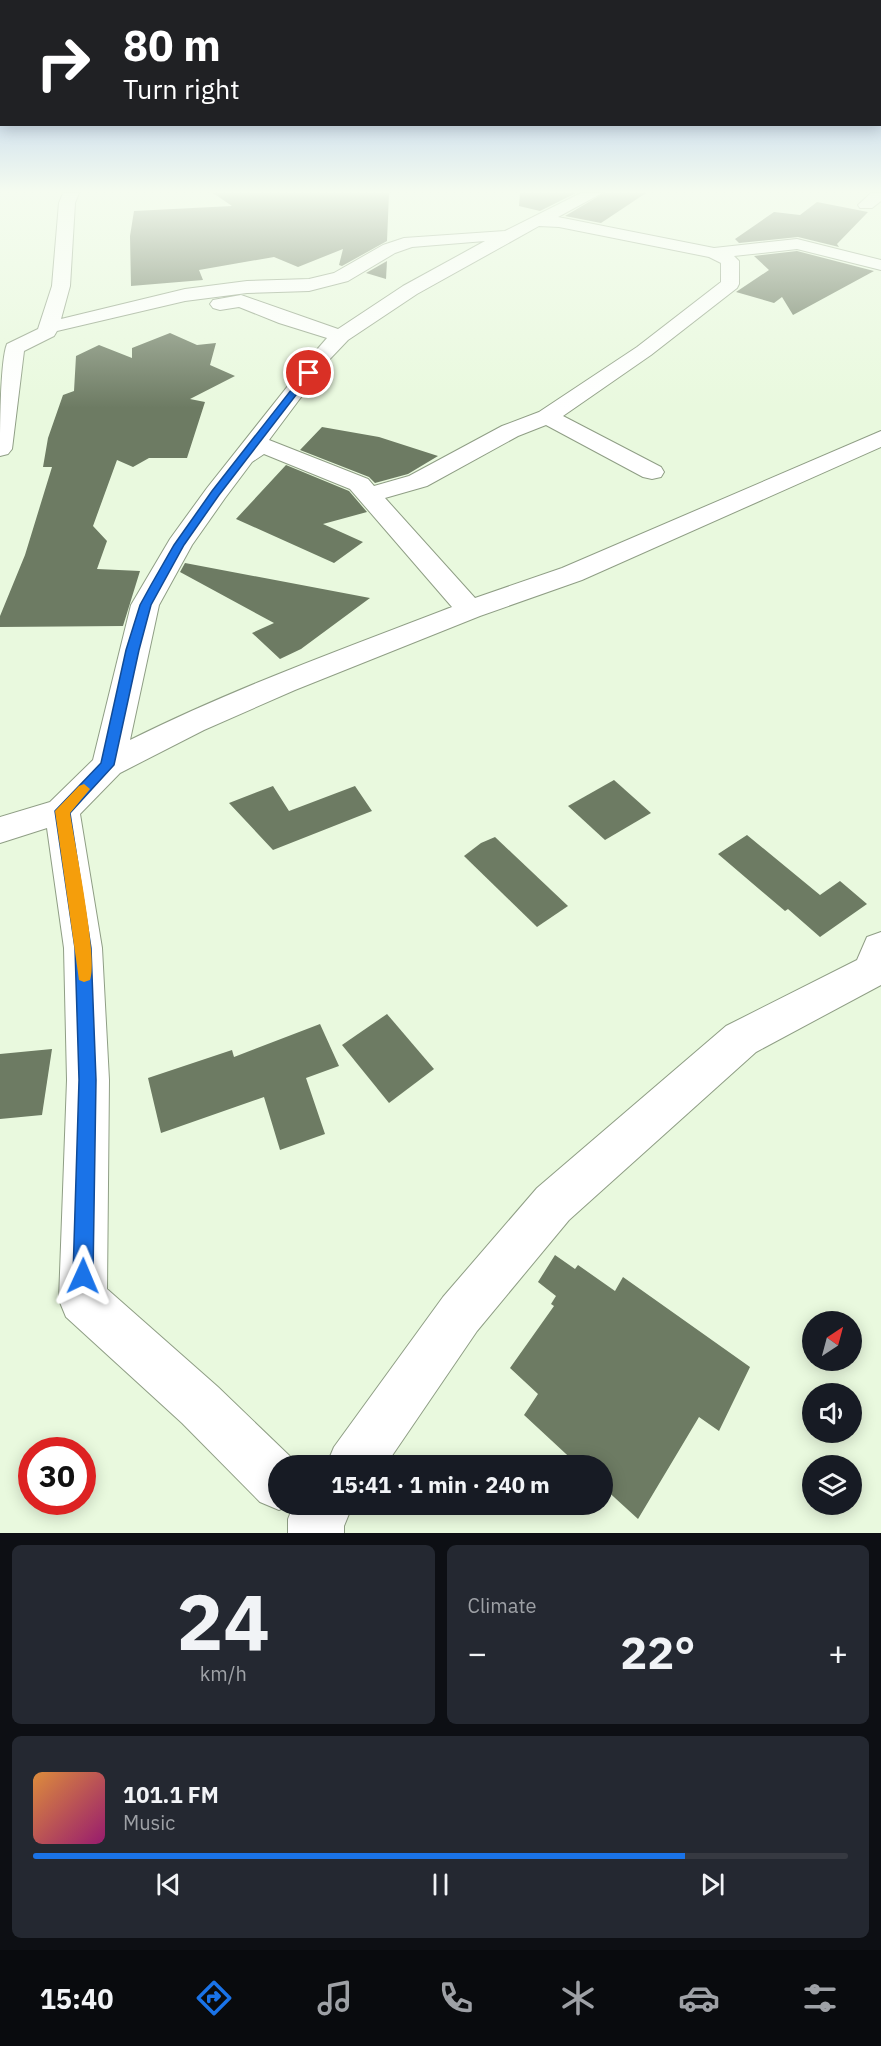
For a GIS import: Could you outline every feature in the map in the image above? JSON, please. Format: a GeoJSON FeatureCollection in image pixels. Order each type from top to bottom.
{"type":"FeatureCollection","features":[{"type":"Feature","properties":{"kind":"street"},"geometry":{"type":"LineString","coordinates":[[48,329],[61,286],[63,265]]}},
{"type":"Feature","properties":{"kind":"street"},"geometry":{"type":"LineString","coordinates":[[0,449],[7,350],[48,329],[185,295],[247,287],[309,285],[341,277],[362,265]]}},
{"type":"Feature","properties":{"kind":"street"},"geometry":{"type":"LineString","coordinates":[[108,765],[133,650],[146,605],[179,545],[321,357],[341,336],[410,290],[457,265]]}},
{"type":"Feature","properties":{"kind":"street"},"geometry":{"type":"LineString","coordinates":[[368,495],[418,481],[510,431],[547,417],[644,351],[730,284],[730,265]]}},
{"type":"Feature","properties":{"kind":"street"},"geometry":{"type":"LineString","coordinates":[[48,329],[82,329],[242,301],[286,319],[341,336]]}},
{"type":"Feature","properties":{"kind":"street"},"geometry":{"type":"LineString","coordinates":[[547,417],[652,472]]}},
{"type":"Feature","properties":{"kind":"street"},"geometry":{"type":"LineString","coordinates":[[0,830],[62,811],[108,765],[193,722],[264,691],[470,610],[572,574],[881,438]]}},
{"type":"Feature","properties":{"kind":"street"},"geometry":{"type":"LineString","coordinates":[[245,457],[262,445],[359,484],[470,610]]}},
{"type":"Feature","properties":{"kind":"street"},"geometry":{"type":"LineString","coordinates":[[62,811],[83,948],[88,1080],[83,1300],[200,1405],[268,1470]]}},
{"type":"Feature","properties":{"kind":"street"},"geometry":{"type":"LineString","coordinates":[[361,1455],[460,1314],[553,1204],[741,1039],[878,972]]}},
{"type":"Feature","properties":{"kind":"building"},"geometry":{"type":"Polygon","coordinates":[[[131,265],[230,265],[199,270],[203,280],[131,286],[131,265]]]}},
{"type":"Feature","properties":{"kind":"building"},"geometry":{"type":"Polygon","coordinates":[[[381,265],[387,265],[386,279],[366,273],[381,265]]]}},
{"type":"Feature","properties":{"kind":"building"},"geometry":{"type":"Polygon","coordinates":[[[763,265],[849,265],[874,271],[793,315],[782,297],[774,303],[736,292],[769,270],[763,265]]]}},
{"type":"Feature","properties":{"kind":"building"},"geometry":{"type":"Polygon","coordinates":[[[170,333],[197,345],[216,343],[210,365],[235,376],[190,399],[205,402],[187,458],[149,458],[133,467],[117,460],[93,526],[107,541],[97,569],[140,571],[123,626],[0,627],[0,616],[25,555],[52,467],[43,467],[48,438],[63,395],[74,391],[76,356],[99,345],[132,358],[132,348],[170,333]]]}},
{"type":"Feature","properties":{"kind":"building"},"geometry":{"type":"Polygon","coordinates":[[[322,427],[379,437],[438,456],[408,474],[375,483],[369,477],[300,450],[322,427]]]}},
{"type":"Feature","properties":{"kind":"building"},"geometry":{"type":"Polygon","coordinates":[[[286,465],[349,491],[367,512],[323,524],[363,542],[334,563],[236,519],[286,465]]]}},
{"type":"Feature","properties":{"kind":"building"},"geometry":{"type":"Polygon","coordinates":[[[185,563],[370,598],[301,649],[280,659],[252,633],[274,623],[180,572],[185,563]]]}},
{"type":"Feature","properties":{"kind":"building"},"geometry":{"type":"Polygon","coordinates":[[[614,780],[651,813],[605,840],[568,806],[614,780]]]}},
{"type":"Feature","properties":{"kind":"building"},"geometry":{"type":"Polygon","coordinates":[[[273,786],[289,811],[355,786],[372,811],[273,850],[229,803],[273,786]]]}},
{"type":"Feature","properties":{"kind":"building"},"geometry":{"type":"Polygon","coordinates":[[[747,835],[820,895],[840,881],[867,904],[820,937],[788,909],[785,911],[718,854],[747,835]]]}},
{"type":"Feature","properties":{"kind":"building"},"geometry":{"type":"Polygon","coordinates":[[[495,837],[568,906],[537,927],[464,856],[481,843],[495,837]]]}},
{"type":"Feature","properties":{"kind":"building"},"geometry":{"type":"Polygon","coordinates":[[[387,1014],[434,1069],[389,1103],[342,1045],[387,1014]]]}},
{"type":"Feature","properties":{"kind":"building"},"geometry":{"type":"Polygon","coordinates":[[[320,1024],[339,1066],[306,1078],[325,1134],[280,1150],[264,1097],[161,1133],[148,1078],[232,1050],[234,1057],[320,1024]]]}},
{"type":"Feature","properties":{"kind":"building"},"geometry":{"type":"Polygon","coordinates":[[[52,1049],[42,1115],[0,1119],[0,1054],[52,1049]]]}},
{"type":"Feature","properties":{"kind":"building"},"geometry":{"type":"Polygon","coordinates":[[[555,1255],[575,1269],[578,1265],[615,1291],[623,1277],[750,1367],[719,1431],[699,1417],[638,1519],[613,1496],[613,1455],[567,1455],[524,1415],[538,1394],[510,1368],[554,1306],[551,1304],[556,1296],[538,1282],[555,1255]]]}},
{"type":"Feature","properties":{"kind":"slow traffic"},"geometry":{"type":"LineString","coordinates":[[84,789],[62,811],[83,948],[84,975]]}},
{"type":"Feature","properties":{"kind":"route"},"geometry":{"type":"LineString","coordinates":[[83,1276],[88,1080],[83,948],[62,811],[108,765],[133,650],[146,605],[179,545],[216,493],[309,373]]}}]}
